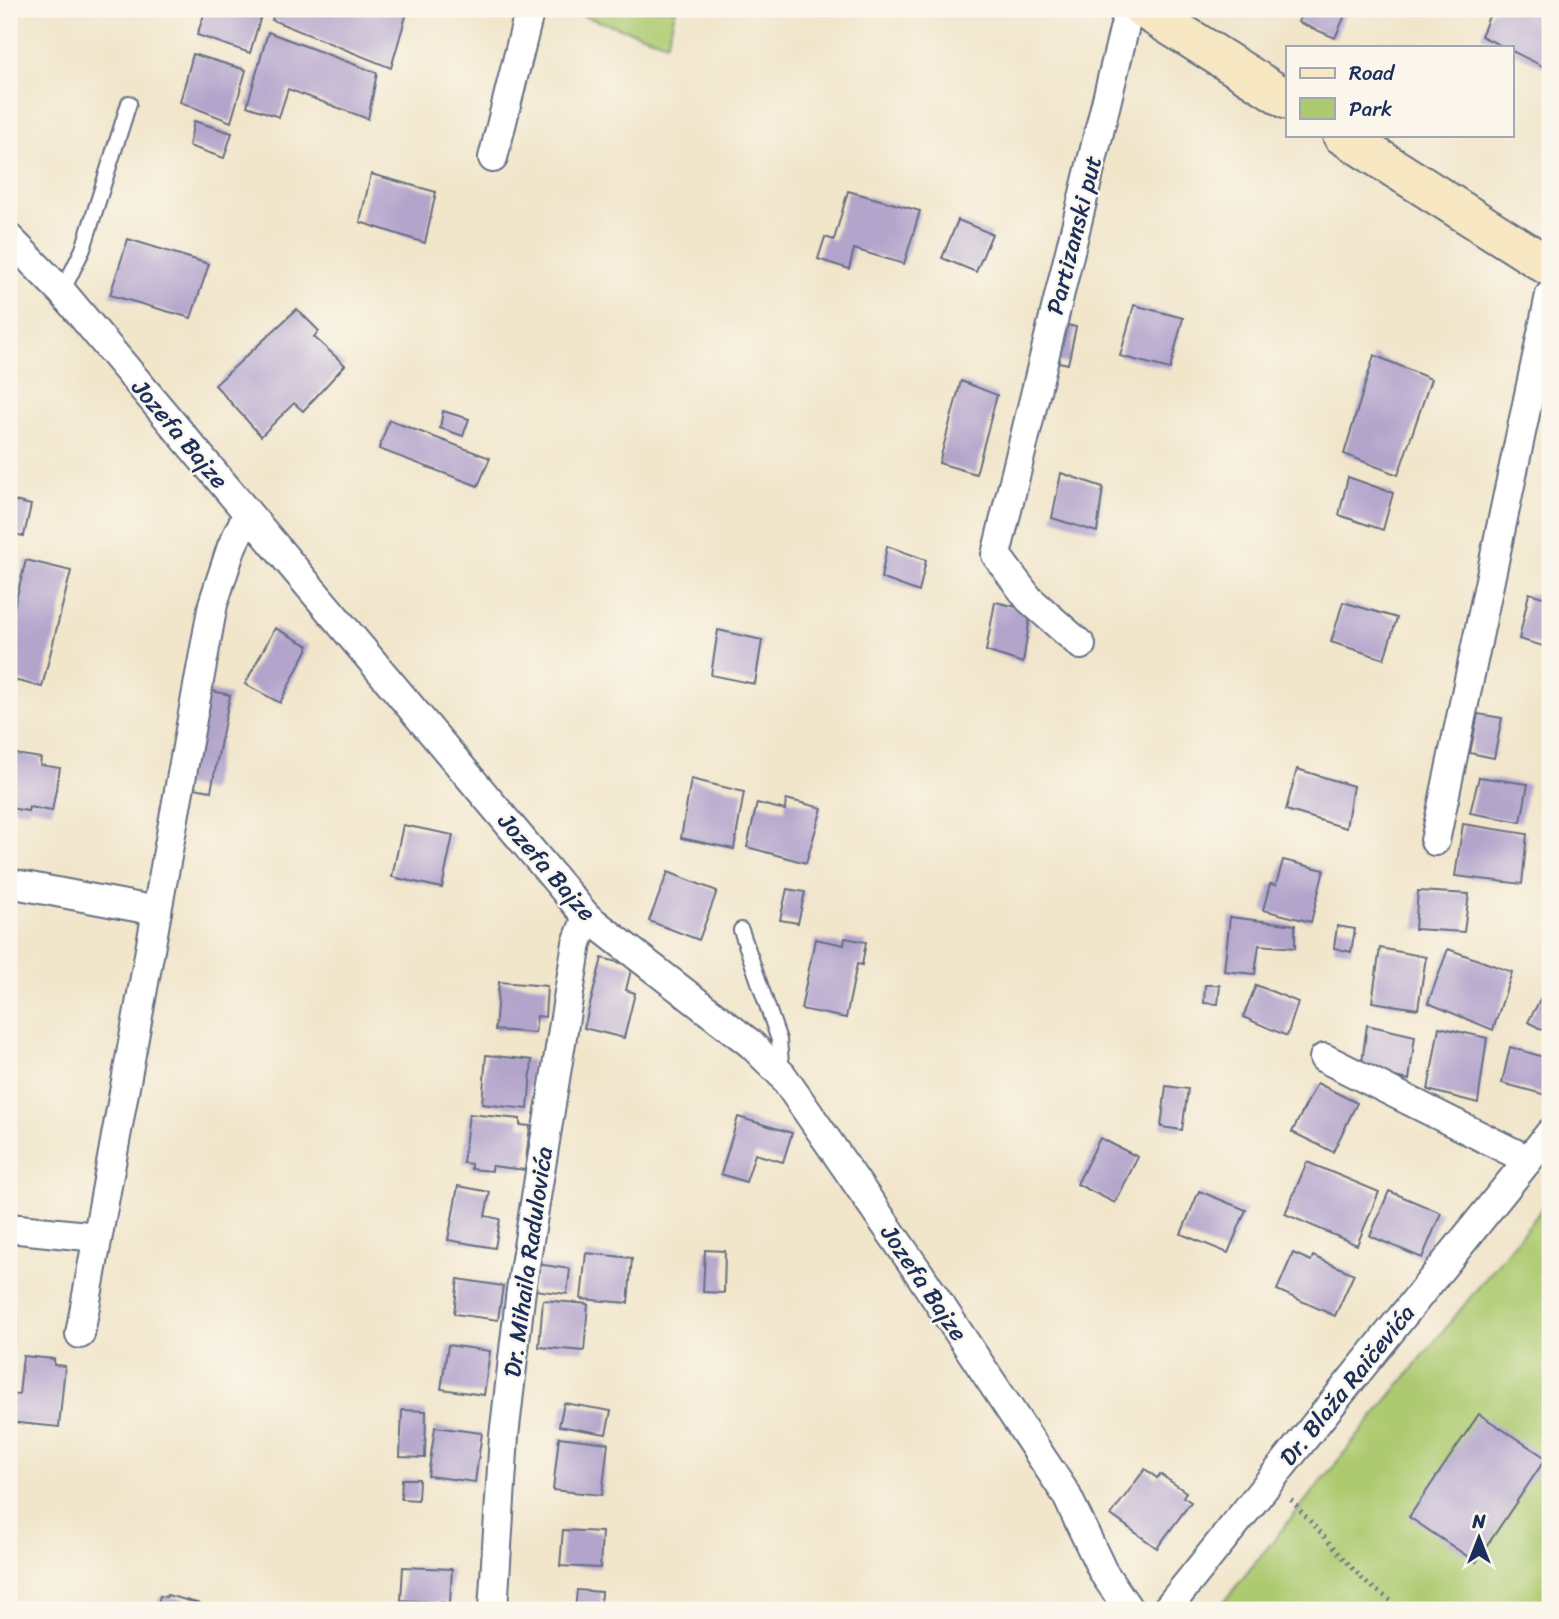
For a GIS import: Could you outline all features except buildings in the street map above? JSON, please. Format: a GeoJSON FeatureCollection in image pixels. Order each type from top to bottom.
{"type":"FeatureCollection","features":[{"type":"Feature","properties":{"kind":"main road"},"geometry":{"type":"LineString","coordinates":[[1143,9],[1286,99]]}},
{"type":"Feature","properties":{"kind":"main road"},"geometry":{"type":"LineString","coordinates":[[1344,136],[1550,267]]}},
{"type":"Feature","properties":{"kind":"street"},"geometry":{"type":"LineString","coordinates":[[493,158],[530,9]]}},
{"type":"Feature","properties":{"kind":"street","name":"Partizanski put"},"geometry":{"type":"LineString","coordinates":[[1082,645],[1029,599],[996,555],[1129,9]]}},
{"type":"Feature","properties":{"kind":"street","name":"Jozefa Bajze"},"geometry":{"type":"LineString","coordinates":[[9,238],[62,292],[587,917],[751,1044],[782,1075],[919,1273],[1066,1494],[1103,1572],[1129,1610]]}},
{"type":"Feature","properties":{"kind":"street"},"geometry":{"type":"LineString","coordinates":[[1435,841],[1550,295]]}},
{"type":"Feature","properties":{"kind":"street"},"geometry":{"type":"LineString","coordinates":[[80,1334],[213,604],[232,546],[247,515]]}},
{"type":"Feature","properties":{"kind":"street"},"geometry":{"type":"LineString","coordinates":[[9,883],[157,911]]}},
{"type":"Feature","properties":{"kind":"street","name":"Dr. Mihaila Radulovića"},"geometry":{"type":"LineString","coordinates":[[494,1610],[504,1436],[521,1290],[577,943],[587,917]]}},
{"type":"Feature","properties":{"kind":"street"},"geometry":{"type":"LineString","coordinates":[[1324,1058],[1528,1160]]}},
{"type":"Feature","properties":{"kind":"street","name":"Dr. Blaža Raičevića"},"geometry":{"type":"LineString","coordinates":[[1166,1610],[1550,1133]]}},
{"type":"Feature","properties":{"kind":"street"},"geometry":{"type":"LineString","coordinates":[[9,1228],[97,1237]]}},
{"type":"Feature","properties":{"kind":"lane"},"geometry":{"type":"LineString","coordinates":[[62,292],[83,249],[129,103]]}},
{"type":"Feature","properties":{"kind":"lane"},"geometry":{"type":"LineString","coordinates":[[741,930],[779,1040],[782,1075]]}},
{"type":"Feature","properties":{"kind":"path"},"geometry":{"type":"LineString","coordinates":[[1271,1479],[1365,1582],[1404,1610]]}},
{"type":"Feature","properties":{"kind":"green space"},"geometry":{"type":"Polygon","coordinates":[[[561,9],[676,9],[667,43],[561,9]]]}},
{"type":"Feature","properties":{"kind":"green space"},"geometry":{"type":"Polygon","coordinates":[[[1550,1199],[1550,1610],[1217,1610],[1550,1199]]]}}]}
